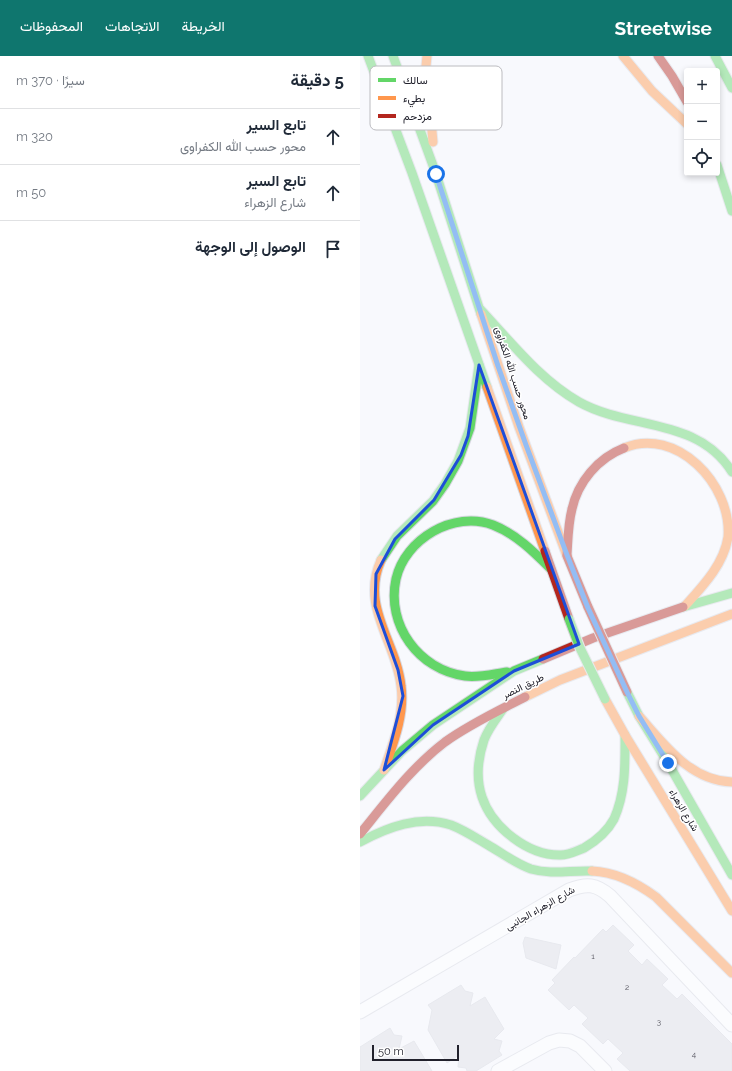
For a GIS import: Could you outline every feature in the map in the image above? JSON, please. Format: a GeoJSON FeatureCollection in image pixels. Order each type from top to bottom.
{"type":"FeatureCollection","features":[{"type":"Feature","properties":{"kind":"main road"},"geometry":{"type":"LineString","coordinates":[[368,56],[372,66]]}},
{"type":"Feature","properties":{"kind":"main road","name":"محور حسب الله الكفراوى"},"geometry":{"type":"LineString","coordinates":[[394,56],[398,66]]}},
{"type":"Feature","properties":{"kind":"main road"},"geometry":{"type":"LineString","coordinates":[[426,66],[427,56]]}},
{"type":"Feature","properties":{"kind":"main road"},"geometry":{"type":"LineString","coordinates":[[623,56],[652,91],[684,121]]}},
{"type":"Feature","properties":{"kind":"main road"},"geometry":{"type":"LineString","coordinates":[[658,56],[684,97]]}},
{"type":"Feature","properties":{"kind":"main road"},"geometry":{"type":"LineString","coordinates":[[722,62],[732,88]]}},
{"type":"Feature","properties":{"kind":"main road"},"geometry":{"type":"LineString","coordinates":[[396,130],[551,569]]}},
{"type":"Feature","properties":{"kind":"main road","name":"محور حسب الله الكفراوى"},"geometry":{"type":"LineString","coordinates":[[421,130],[523,438],[588,608],[627,692]]}},
{"type":"Feature","properties":{"kind":"main road"},"geometry":{"type":"LineString","coordinates":[[432,130],[436,174]]}},
{"type":"Feature","properties":{"kind":"main road"},"geometry":{"type":"LineString","coordinates":[[720,173],[732,211]]}},
{"type":"Feature","properties":{"kind":"main road"},"geometry":{"type":"LineString","coordinates":[[480,309],[534,366],[554,385],[573,398],[606,414],[687,433],[712,450],[723,460],[732,472]]}},
{"type":"Feature","properties":{"kind":"main road"},"geometry":{"type":"LineString","coordinates":[[384,770],[393,744],[403,696],[398,670],[379,621],[375,606],[374,591],[376,574],[383,557],[395,539],[434,500],[449,478],[461,455],[468,436],[474,409],[479,365]]}},
{"type":"Feature","properties":{"kind":"main road"},"geometry":{"type":"LineString","coordinates":[[567,555],[568,527],[573,504],[583,483],[598,465],[616,451],[630,445],[644,443],[659,444],[673,448],[686,454],[711,476],[722,494],[729,514],[728,538],[720,560],[708,580],[685,606]]}},
{"type":"Feature","properties":{"kind":"main road"},"geometry":{"type":"LineString","coordinates":[[514,671],[476,677],[465,677],[444,672],[426,661],[405,638],[397,619],[394,599],[396,579],[404,559],[416,545],[429,534],[449,523],[470,521],[492,524],[514,536],[534,551],[551,569]]}},
{"type":"Feature","properties":{"kind":"main road","name":"شارع الزهراء"},"geometry":{"type":"LineString","coordinates":[[551,569],[580,648],[605,699],[732,911]]}},
{"type":"Feature","properties":{"kind":"main road","name":"طريق النصر"},"geometry":{"type":"LineString","coordinates":[[360,796],[402,751],[433,725],[514,671],[593,638],[685,606],[732,593]]}},
{"type":"Feature","properties":{"kind":"main road","name":"طريق النصر"},"geometry":{"type":"LineString","coordinates":[[360,834],[398,787],[444,742],[505,706],[560,680],[731,616]]}},
{"type":"Feature","properties":{"kind":"main road","name":"شارع الزهراء"},"geometry":{"type":"LineString","coordinates":[[627,692],[639,716],[668,763],[732,875]]}},
{"type":"Feature","properties":{"kind":"main road"},"geometry":{"type":"LineString","coordinates":[[505,706],[484,739],[478,781],[483,802],[493,819],[506,833],[526,846],[541,852],[558,856],[576,852],[594,842],[606,830],[616,814],[623,795],[626,735]]}},
{"type":"Feature","properties":{"kind":"main road"},"geometry":{"type":"LineString","coordinates":[[639,716],[684,764],[698,774],[715,780],[732,782]]}},
{"type":"Feature","properties":{"kind":"main road"},"geometry":{"type":"LineString","coordinates":[[360,842],[387,829],[403,824],[429,822],[449,824],[470,833],[521,865],[535,870],[564,874],[585,871],[598,872],[623,877],[646,889],[656,897],[732,973]]}},
{"type":"Feature","properties":{"kind":"street","name":"شارع الزهراء الجانبى"},"geometry":{"type":"LineString","coordinates":[[360,1012],[570,890],[580,886],[591,886],[602,889],[610,896],[732,1025]]}},
{"type":"Feature","properties":{"kind":"street"},"geometry":{"type":"LineString","coordinates":[[498,1071],[549,1043],[559,1040],[570,1041],[580,1046],[605,1071]]}},
{"type":"Feature","properties":{"kind":"highlighted area"},"geometry":{"type":"Polygon","coordinates":[[[479,365],[579,644],[514,671],[433,725],[384,770],[403,696],[398,670],[375,606],[376,574],[395,539],[434,500],[461,455],[468,436],[479,365]]]}},
{"type":"Feature","properties":{"kind":"building"},"geometry":{"type":"Polygon","coordinates":[[[613,925],[634,945],[628,951],[642,965],[647,959],[668,979],[662,985],[677,999],[682,994],[732,1044],[732,1071],[630,1071],[617,1059],[623,1053],[608,1039],[603,1044],[582,1024],[588,1018],[574,1005],[569,1010],[548,990],[555,983],[552,980],[574,957],[575,958],[603,929],[606,932],[613,925]]]}},
{"type":"Feature","properties":{"kind":"building"},"geometry":{"type":"Polygon","coordinates":[[[525,937],[561,945],[556,969],[526,958],[523,943],[525,937]]]}},
{"type":"Feature","properties":{"kind":"building"},"geometry":{"type":"Polygon","coordinates":[[[461,985],[465,991],[473,993],[470,1006],[485,997],[504,1029],[494,1039],[502,1041],[499,1051],[502,1055],[476,1071],[467,1071],[466,1068],[458,1067],[459,1055],[447,1063],[428,1030],[432,1010],[428,1005],[461,985]]]}},
{"type":"Feature","properties":{"kind":"building"},"geometry":{"type":"Polygon","coordinates":[[[390,1028],[394,1035],[402,1036],[399,1049],[414,1041],[432,1071],[360,1071],[360,1047],[390,1028]]]}},
{"type":"Feature","properties":{"kind":"traffic: fast"},"geometry":{"type":"LineString","coordinates":[[368,56],[372,66]]}},
{"type":"Feature","properties":{"kind":"traffic: fast"},"geometry":{"type":"LineString","coordinates":[[393,56],[397,66]]}},
{"type":"Feature","properties":{"kind":"traffic: fast"},"geometry":{"type":"LineString","coordinates":[[715,56],[732,88]]}},
{"type":"Feature","properties":{"kind":"traffic: fast"},"geometry":{"type":"LineString","coordinates":[[396,130],[487,387]]}},
{"type":"Feature","properties":{"kind":"traffic: fast"},"geometry":{"type":"LineString","coordinates":[[420,130],[435,171],[481,314]]}},
{"type":"Feature","properties":{"kind":"traffic: fast"},"geometry":{"type":"LineString","coordinates":[[720,174],[732,211]]}},
{"type":"Feature","properties":{"kind":"traffic: fast"},"geometry":{"type":"LineString","coordinates":[[480,309],[538,371],[565,393],[579,402],[599,411],[682,433],[701,442],[718,454],[732,472]]}},
{"type":"Feature","properties":{"kind":"traffic: fast"},"geometry":{"type":"LineString","coordinates":[[381,560],[397,536],[433,501],[458,461],[470,428],[479,365]]}},
{"type":"Feature","properties":{"kind":"traffic: fast"},"geometry":{"type":"LineString","coordinates":[[507,672],[481,676],[465,676],[448,672],[433,665],[420,655],[401,628],[396,613],[394,596],[396,579],[401,565],[409,552],[420,540],[433,531],[463,521],[478,521],[493,525],[517,538],[551,569]]}},
{"type":"Feature","properties":{"kind":"traffic: fast"},"geometry":{"type":"LineString","coordinates":[[683,607],[732,593]]}},
{"type":"Feature","properties":{"kind":"traffic: fast"},"geometry":{"type":"LineString","coordinates":[[569,619],[580,648],[605,699]]}},
{"type":"Feature","properties":{"kind":"traffic: fast"},"geometry":{"type":"LineString","coordinates":[[360,796],[402,751],[433,725],[514,671],[543,659]]}},
{"type":"Feature","properties":{"kind":"traffic: fast"},"geometry":{"type":"LineString","coordinates":[[627,692],[639,716],[668,763],[732,875]]}},
{"type":"Feature","properties":{"kind":"traffic: fast"},"geometry":{"type":"LineString","coordinates":[[503,709],[492,724],[482,747],[478,776],[482,797],[494,819],[513,838],[536,851],[549,854],[564,855],[584,848],[601,836],[611,824],[618,809],[623,788],[625,767],[625,735]]}},
{"type":"Feature","properties":{"kind":"traffic: fast"},"geometry":{"type":"LineString","coordinates":[[360,842],[393,827],[404,824],[427,821],[439,822],[461,829],[514,861],[531,869],[546,872],[592,871]]}},
{"type":"Feature","properties":{"kind":"traffic: slow"},"geometry":{"type":"LineString","coordinates":[[426,66],[427,56]]}},
{"type":"Feature","properties":{"kind":"traffic: slow"},"geometry":{"type":"LineString","coordinates":[[623,56],[652,91],[684,121]]}},
{"type":"Feature","properties":{"kind":"traffic: slow"},"geometry":{"type":"LineString","coordinates":[[432,130],[433,142]]}},
{"type":"Feature","properties":{"kind":"traffic: slow"},"geometry":{"type":"LineString","coordinates":[[481,314],[519,427],[567,556]]}},
{"type":"Feature","properties":{"kind":"traffic: slow"},"geometry":{"type":"LineString","coordinates":[[487,387],[545,551]]}},
{"type":"Feature","properties":{"kind":"traffic: slow"},"geometry":{"type":"LineString","coordinates":[[624,448],[644,443],[663,445],[681,453],[697,464],[711,480],[721,498],[727,517],[728,537],[726,547],[712,574],[685,606]]}},
{"type":"Feature","properties":{"kind":"traffic: slow"},"geometry":{"type":"LineString","coordinates":[[381,560],[376,577],[375,593],[377,609],[398,670],[402,697],[400,718],[384,770]]}},
{"type":"Feature","properties":{"kind":"traffic: slow"},"geometry":{"type":"LineString","coordinates":[[525,697],[560,680],[732,614]]}},
{"type":"Feature","properties":{"kind":"traffic: slow"},"geometry":{"type":"LineString","coordinates":[[605,699],[625,735],[732,911]]}},
{"type":"Feature","properties":{"kind":"traffic: slow"},"geometry":{"type":"LineString","coordinates":[[639,716],[668,749],[691,768],[703,775],[717,780],[732,782]]}},
{"type":"Feature","properties":{"kind":"traffic: slow"},"geometry":{"type":"LineString","coordinates":[[592,871],[626,879],[656,897],[732,973]]}},
{"type":"Feature","properties":{"kind":"traffic: jam"},"geometry":{"type":"LineString","coordinates":[[658,56],[684,97]]}},
{"type":"Feature","properties":{"kind":"traffic: jam"},"geometry":{"type":"LineString","coordinates":[[567,555],[568,532],[571,515],[579,489],[590,472],[606,458],[624,448]]}},
{"type":"Feature","properties":{"kind":"traffic: jam"},"geometry":{"type":"LineString","coordinates":[[545,551],[569,619]]}},
{"type":"Feature","properties":{"kind":"traffic: jam"},"geometry":{"type":"LineString","coordinates":[[567,556],[588,607]]}},
{"type":"Feature","properties":{"kind":"traffic: jam"},"geometry":{"type":"LineString","coordinates":[[588,607],[627,692]]}},
{"type":"Feature","properties":{"kind":"traffic: jam"},"geometry":{"type":"LineString","coordinates":[[543,659],[593,638],[683,607]]}},
{"type":"Feature","properties":{"kind":"traffic: jam"},"geometry":{"type":"LineString","coordinates":[[360,834],[421,762],[445,742],[464,729],[525,697]]}},
{"type":"Feature","properties":{"kind":"route"},"geometry":{"type":"LineString","coordinates":[[436,174],[498,366],[567,555],[588,608],[627,692],[639,716],[668,763]]}}]}
